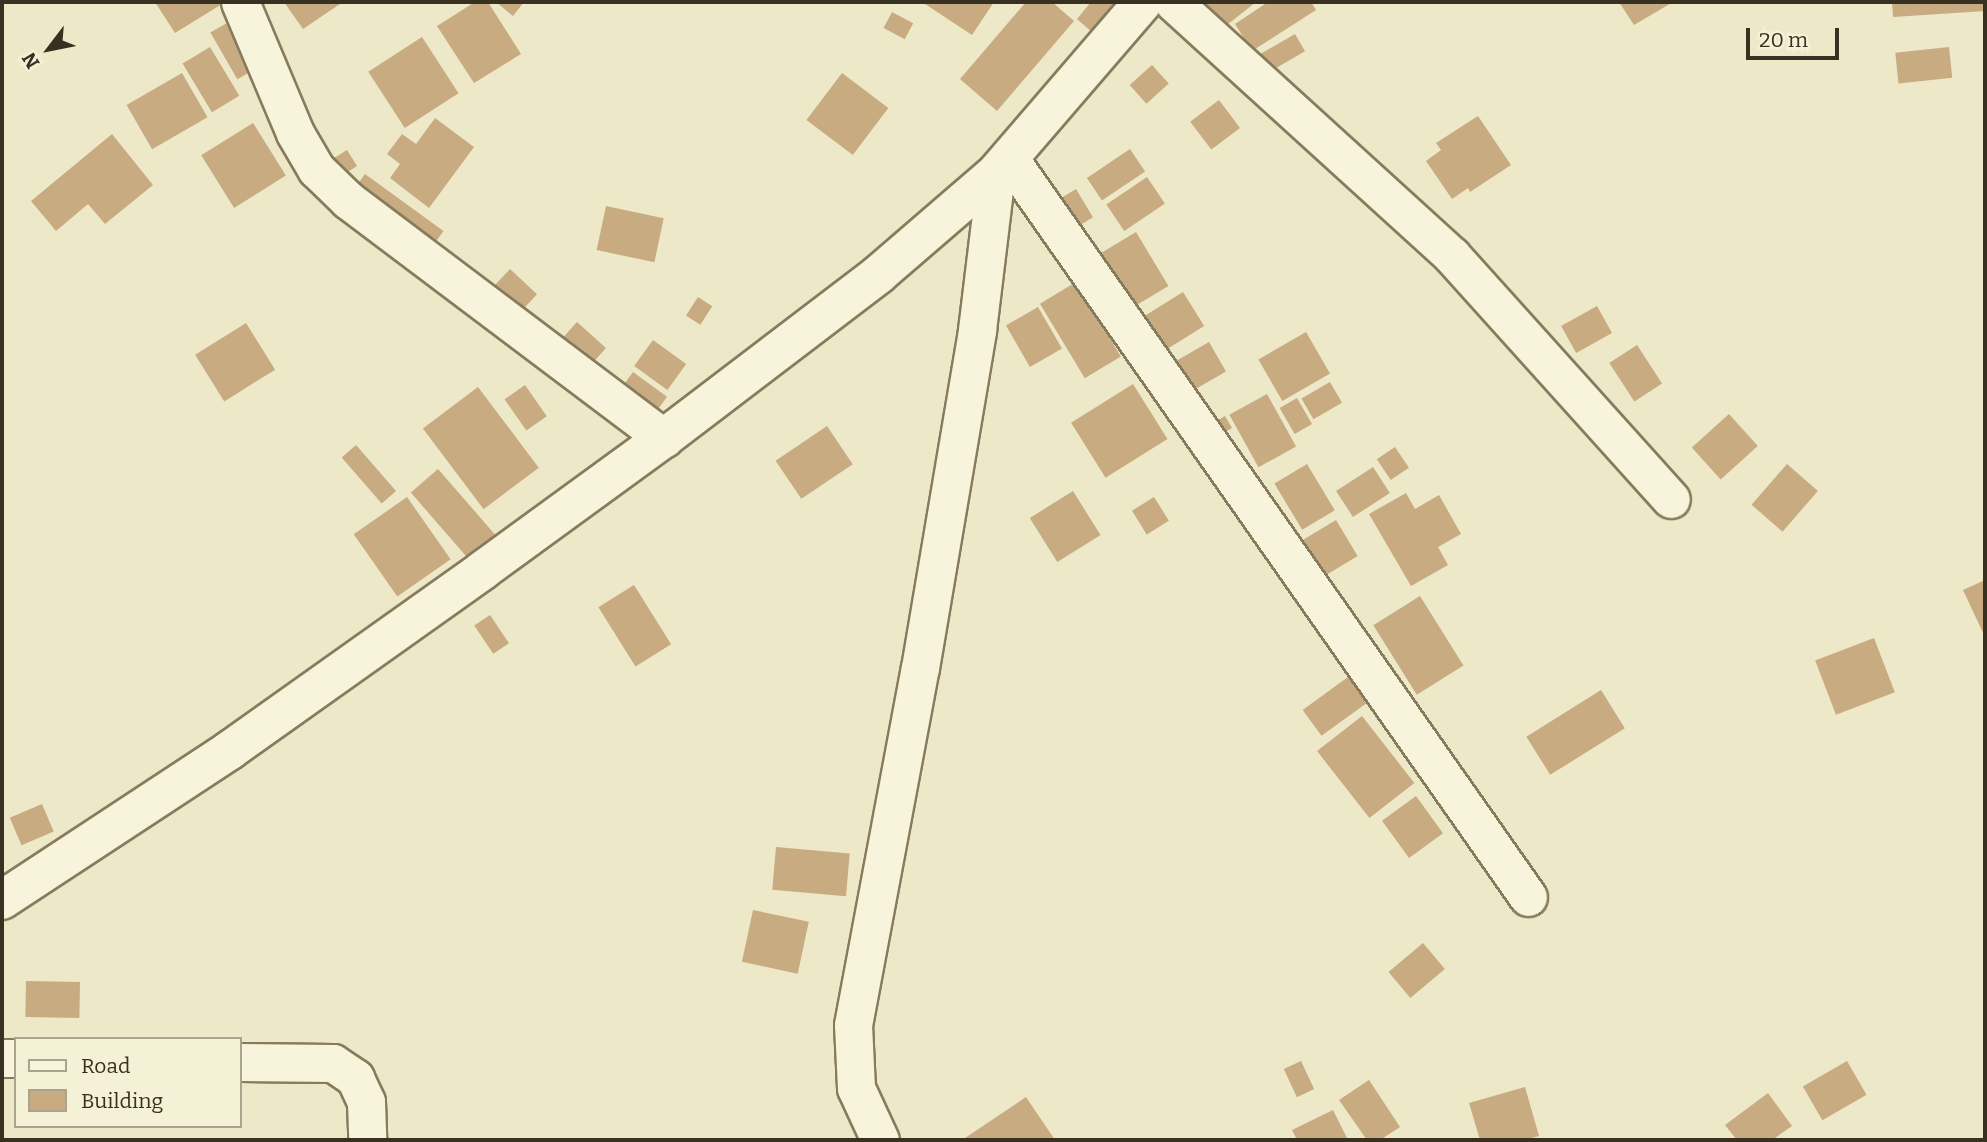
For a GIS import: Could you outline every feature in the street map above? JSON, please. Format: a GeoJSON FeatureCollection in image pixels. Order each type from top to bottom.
{"type":"FeatureCollection","features":[{"type":"Feature","properties":{"kind":"street"},"geometry":{"type":"LineString","coordinates":[[240,2],[295,133],[316,169],[348,201],[664,438]]}},
{"type":"Feature","properties":{"kind":"street"},"geometry":{"type":"LineString","coordinates":[[2,900],[242,742],[664,438],[879,274],[1002,165],[1143,2]]}},
{"type":"Feature","properties":{"kind":"street"},"geometry":{"type":"LineString","coordinates":[[1173,2],[1452,256],[1671,499]]}},
{"type":"Feature","properties":{"kind":"street"},"geometry":{"type":"LineString","coordinates":[[1002,165],[1528,897]]}},
{"type":"Feature","properties":{"kind":"street"},"geometry":{"type":"LineString","coordinates":[[880,1140],[856,1087],[853,1025],[917,682],[975,343],[1002,165]]}},
{"type":"Feature","properties":{"kind":"street"},"geometry":{"type":"LineString","coordinates":[[242,1062],[333,1063],[355,1078],[366,1102],[367,1140]]}},
{"type":"Feature","properties":{"kind":"building"},"geometry":{"type":"Polygon","coordinates":[[[155,2],[221,2],[222,4],[175,33],[155,2]]]}},
{"type":"Feature","properties":{"kind":"building"},"geometry":{"type":"Polygon","coordinates":[[[284,2],[343,2],[303,29],[284,2]]]}},
{"type":"Feature","properties":{"kind":"building"},"geometry":{"type":"Polygon","coordinates":[[[475,2],[488,2],[521,54],[474,83],[437,26],[475,2]]]}},
{"type":"Feature","properties":{"kind":"building"},"geometry":{"type":"Polygon","coordinates":[[[496,2],[524,2],[513,16],[496,2]]]}},
{"type":"Feature","properties":{"kind":"building"},"geometry":{"type":"Polygon","coordinates":[[[922,2],[994,2],[972,35],[922,2]]]}},
{"type":"Feature","properties":{"kind":"building"},"geometry":{"type":"Polygon","coordinates":[[[1026,2],[1052,2],[1074,21],[997,111],[960,79],[1026,2]]]}},
{"type":"Feature","properties":{"kind":"building"},"geometry":{"type":"Polygon","coordinates":[[[1091,2],[1119,2],[1093,33],[1077,19],[1091,2]]]}},
{"type":"Feature","properties":{"kind":"building"},"geometry":{"type":"Polygon","coordinates":[[[1186,2],[1256,2],[1213,36],[1186,2]]]}},
{"type":"Feature","properties":{"kind":"building"},"geometry":{"type":"Polygon","coordinates":[[[1268,2],[1311,2],[1316,10],[1252,51],[1235,24],[1268,2]]]}},
{"type":"Feature","properties":{"kind":"building"},"geometry":{"type":"Polygon","coordinates":[[[1619,2],[1673,2],[1634,25],[1619,2]]]}},
{"type":"Feature","properties":{"kind":"building"},"geometry":{"type":"Polygon","coordinates":[[[1892,2],[1985,2],[1985,11],[1893,17],[1892,2]]]}},
{"type":"Feature","properties":{"kind":"building"},"geometry":{"type":"Polygon","coordinates":[[[892,12],[913,23],[905,39],[884,28],[892,12]]]}},
{"type":"Feature","properties":{"kind":"building"},"geometry":{"type":"Polygon","coordinates":[[[232,20],[259,67],[237,79],[210,32],[232,20]]]}},
{"type":"Feature","properties":{"kind":"building"},"geometry":{"type":"Polygon","coordinates":[[[1295,34],[1305,51],[1263,76],[1253,58],[1295,34]]]}},
{"type":"Feature","properties":{"kind":"building"},"geometry":{"type":"Polygon","coordinates":[[[422,37],[458,93],[405,128],[368,72],[422,37]]]}},
{"type":"Feature","properties":{"kind":"building"},"geometry":{"type":"Polygon","coordinates":[[[210,47],[239,96],[212,112],[183,63],[210,47]]]}},
{"type":"Feature","properties":{"kind":"building"},"geometry":{"type":"Polygon","coordinates":[[[1949,47],[1952,78],[1899,83],[1895,53],[1949,47]]]}},
{"type":"Feature","properties":{"kind":"building"},"geometry":{"type":"Polygon","coordinates":[[[1152,65],[1169,84],[1146,104],[1130,85],[1152,65]]]}},
{"type":"Feature","properties":{"kind":"building"},"geometry":{"type":"Polygon","coordinates":[[[182,73],[208,117],[152,149],[127,105],[182,73]]]}},
{"type":"Feature","properties":{"kind":"building"},"geometry":{"type":"Polygon","coordinates":[[[842,73],[888,108],[853,155],[806,120],[842,73]]]}},
{"type":"Feature","properties":{"kind":"building"},"geometry":{"type":"Polygon","coordinates":[[[1219,100],[1240,128],[1211,150],[1190,122],[1219,100]]]}},
{"type":"Feature","properties":{"kind":"building"},"geometry":{"type":"Polygon","coordinates":[[[1478,116],[1511,165],[1470,192],[1468,188],[1452,199],[1426,161],[1441,150],[1436,143],[1478,116]]]}},
{"type":"Feature","properties":{"kind":"building"},"geometry":{"type":"Polygon","coordinates":[[[435,118],[474,147],[429,208],[390,178],[400,164],[387,154],[402,134],[416,144],[435,118]]]}},
{"type":"Feature","properties":{"kind":"building"},"geometry":{"type":"Polygon","coordinates":[[[253,123],[286,176],[234,208],[201,155],[253,123]]]}},
{"type":"Feature","properties":{"kind":"building"},"geometry":{"type":"Polygon","coordinates":[[[112,134],[153,185],[105,224],[88,204],[56,231],[31,201],[112,134]]]}},
{"type":"Feature","properties":{"kind":"building"},"geometry":{"type":"Polygon","coordinates":[[[1130,149],[1145,171],[1102,200],[1087,178],[1130,149]]]}},
{"type":"Feature","properties":{"kind":"building"},"geometry":{"type":"Polygon","coordinates":[[[347,150],[357,166],[335,180],[325,164],[347,150]]]}},
{"type":"Feature","properties":{"kind":"building"},"geometry":{"type":"Polygon","coordinates":[[[365,174],[443,231],[429,250],[351,193],[365,174]]]}},
{"type":"Feature","properties":{"kind":"building"},"geometry":{"type":"Polygon","coordinates":[[[1147,177],[1165,204],[1124,231],[1106,204],[1147,177]]]}},
{"type":"Feature","properties":{"kind":"building"},"geometry":{"type":"Polygon","coordinates":[[[1076,189],[1093,217],[1069,232],[1052,203],[1076,189]]]}},
{"type":"Feature","properties":{"kind":"building"},"geometry":{"type":"Polygon","coordinates":[[[606,206],[664,218],[654,262],[597,250],[606,206]]]}},
{"type":"Feature","properties":{"kind":"building"},"geometry":{"type":"Polygon","coordinates":[[[1136,232],[1168,286],[1122,314],[1090,260],[1136,232]]]}},
{"type":"Feature","properties":{"kind":"building"},"geometry":{"type":"Polygon","coordinates":[[[510,269],[537,294],[514,319],[487,294],[510,269]]]}},
{"type":"Feature","properties":{"kind":"building"},"geometry":{"type":"Polygon","coordinates":[[[1076,282],[1121,357],[1085,378],[1040,304],[1076,282]]]}},
{"type":"Feature","properties":{"kind":"building"},"geometry":{"type":"Polygon","coordinates":[[[1183,292],[1204,326],[1159,354],[1138,320],[1183,292]]]}},
{"type":"Feature","properties":{"kind":"building"},"geometry":{"type":"Polygon","coordinates":[[[698,297],[712,306],[700,325],[686,315],[698,297]]]}},
{"type":"Feature","properties":{"kind":"building"},"geometry":{"type":"Polygon","coordinates":[[[1597,306],[1612,333],[1576,353],[1561,326],[1597,306]]]}},
{"type":"Feature","properties":{"kind":"building"},"geometry":{"type":"Polygon","coordinates":[[[1038,307],[1062,349],[1030,367],[1006,326],[1038,307]]]}},
{"type":"Feature","properties":{"kind":"building"},"geometry":{"type":"Polygon","coordinates":[[[577,322],[606,348],[587,370],[558,344],[577,322]]]}},
{"type":"Feature","properties":{"kind":"building"},"geometry":{"type":"Polygon","coordinates":[[[246,323],[275,370],[224,401],[195,355],[246,323]]]}},
{"type":"Feature","properties":{"kind":"building"},"geometry":{"type":"Polygon","coordinates":[[[1306,332],[1330,374],[1282,401],[1258,360],[1306,332]]]}},
{"type":"Feature","properties":{"kind":"building"},"geometry":{"type":"Polygon","coordinates":[[[653,340],[686,364],[667,390],[634,366],[653,340]]]}},
{"type":"Feature","properties":{"kind":"building"},"geometry":{"type":"Polygon","coordinates":[[[1209,342],[1226,371],[1184,395],[1167,366],[1209,342]]]}},
{"type":"Feature","properties":{"kind":"building"},"geometry":{"type":"Polygon","coordinates":[[[1637,345],[1662,384],[1634,402],[1609,363],[1637,345]]]}},
{"type":"Feature","properties":{"kind":"building"},"geometry":{"type":"Polygon","coordinates":[[[633,372],[667,397],[650,420],[616,395],[633,372]]]}},
{"type":"Feature","properties":{"kind":"building"},"geometry":{"type":"Polygon","coordinates":[[[1330,382],[1342,403],[1313,419],[1301,398],[1330,382]]]}},
{"type":"Feature","properties":{"kind":"building"},"geometry":{"type":"Polygon","coordinates":[[[1133,384],[1167,439],[1106,478],[1071,423],[1133,384]]]}},
{"type":"Feature","properties":{"kind":"building"},"geometry":{"type":"Polygon","coordinates":[[[525,385],[547,416],[526,430],[505,399],[525,385]]]}},
{"type":"Feature","properties":{"kind":"building"},"geometry":{"type":"Polygon","coordinates":[[[478,387],[539,468],[484,509],[423,429],[478,387]]]}},
{"type":"Feature","properties":{"kind":"building"},"geometry":{"type":"Polygon","coordinates":[[[1267,394],[1296,446],[1258,467],[1229,415],[1267,394]]]}},
{"type":"Feature","properties":{"kind":"building"},"geometry":{"type":"Polygon","coordinates":[[[1297,398],[1312,424],[1295,434],[1280,408],[1297,398]]]}},
{"type":"Feature","properties":{"kind":"building"},"geometry":{"type":"Polygon","coordinates":[[[1729,414],[1758,446],[1721,479],[1692,447],[1729,414]]]}},
{"type":"Feature","properties":{"kind":"building"},"geometry":{"type":"Polygon","coordinates":[[[1225,416],[1232,428],[1221,435],[1214,422],[1225,416]]]}},
{"type":"Feature","properties":{"kind":"building"},"geometry":{"type":"Polygon","coordinates":[[[827,426],[853,464],[801,499],[776,461],[827,426]]]}},
{"type":"Feature","properties":{"kind":"building"},"geometry":{"type":"Polygon","coordinates":[[[356,445],[396,491],[382,504],[342,457],[356,445]]]}},
{"type":"Feature","properties":{"kind":"building"},"geometry":{"type":"Polygon","coordinates":[[[1395,447],[1409,468],[1391,480],[1377,459],[1395,447]]]}},
{"type":"Feature","properties":{"kind":"building"},"geometry":{"type":"Polygon","coordinates":[[[1307,464],[1335,510],[1302,530],[1274,484],[1307,464]]]}},
{"type":"Feature","properties":{"kind":"building"},"geometry":{"type":"Polygon","coordinates":[[[1787,464],[1818,491],[1783,532],[1752,505],[1787,464]]]}},
{"type":"Feature","properties":{"kind":"building"},"geometry":{"type":"Polygon","coordinates":[[[1373,467],[1390,493],[1353,517],[1336,491],[1373,467]]]}},
{"type":"Feature","properties":{"kind":"building"},"geometry":{"type":"Polygon","coordinates":[[[438,469],[498,538],[471,561],[411,493],[438,469]]]}},
{"type":"Feature","properties":{"kind":"building"},"geometry":{"type":"Polygon","coordinates":[[[1073,491],[1101,535],[1057,562],[1030,518],[1073,491]]]}},
{"type":"Feature","properties":{"kind":"building"},"geometry":{"type":"Polygon","coordinates":[[[1406,493],[1415,509],[1439,495],[1461,534],[1438,547],[1448,565],[1411,586],[1369,514],[1406,493]]]}},
{"type":"Feature","properties":{"kind":"building"},"geometry":{"type":"Polygon","coordinates":[[[407,497],[451,559],[397,597],[354,534],[407,497]]]}},
{"type":"Feature","properties":{"kind":"building"},"geometry":{"type":"Polygon","coordinates":[[[1154,497],[1169,521],[1147,535],[1132,511],[1154,497]]]}},
{"type":"Feature","properties":{"kind":"building"},"geometry":{"type":"Polygon","coordinates":[[[1336,520],[1358,556],[1320,579],[1298,543],[1336,520]]]}},
{"type":"Feature","properties":{"kind":"building"},"geometry":{"type":"Polygon","coordinates":[[[1985,580],[1985,637],[1963,590],[1985,580]]]}},
{"type":"Feature","properties":{"kind":"building"},"geometry":{"type":"Polygon","coordinates":[[[634,585],[671,644],[635,667],[598,607],[634,585]]]}},
{"type":"Feature","properties":{"kind":"building"},"geometry":{"type":"Polygon","coordinates":[[[1420,596],[1463,666],[1417,695],[1373,625],[1420,596]]]}},
{"type":"Feature","properties":{"kind":"building"},"geometry":{"type":"Polygon","coordinates":[[[490,615],[509,643],[493,654],[474,626],[490,615]]]}},
{"type":"Feature","properties":{"kind":"building"},"geometry":{"type":"Polygon","coordinates":[[[1874,638],[1895,692],[1836,715],[1815,661],[1874,638]]]}},
{"type":"Feature","properties":{"kind":"building"},"geometry":{"type":"Polygon","coordinates":[[[1348,677],[1367,703],[1322,736],[1303,710],[1348,677]]]}},
{"type":"Feature","properties":{"kind":"building"},"geometry":{"type":"Polygon","coordinates":[[[1601,690],[1625,728],[1550,775],[1526,737],[1601,690]]]}},
{"type":"Feature","properties":{"kind":"building"},"geometry":{"type":"Polygon","coordinates":[[[1362,716],[1414,783],[1369,818],[1317,751],[1362,716]]]}},
{"type":"Feature","properties":{"kind":"building"},"geometry":{"type":"Polygon","coordinates":[[[1416,796],[1443,833],[1409,858],[1382,821],[1416,796]]]}},
{"type":"Feature","properties":{"kind":"building"},"geometry":{"type":"Polygon","coordinates":[[[42,804],[54,832],[22,845],[10,818],[42,804]]]}},
{"type":"Feature","properties":{"kind":"building"},"geometry":{"type":"Polygon","coordinates":[[[776,847],[850,853],[846,896],[772,890],[776,847]]]}},
{"type":"Feature","properties":{"kind":"building"},"geometry":{"type":"Polygon","coordinates":[[[753,910],[809,922],[798,974],[742,962],[753,910]]]}},
{"type":"Feature","properties":{"kind":"building"},"geometry":{"type":"Polygon","coordinates":[[[1423,943],[1445,969],[1410,998],[1389,972],[1423,943]]]}},
{"type":"Feature","properties":{"kind":"building"},"geometry":{"type":"Polygon","coordinates":[[[26,981],[80,982],[79,1018],[25,1017],[26,981]]]}},
{"type":"Feature","properties":{"kind":"building"},"geometry":{"type":"Polygon","coordinates":[[[1301,1061],[1314,1089],[1297,1097],[1284,1069],[1301,1061]]]}},
{"type":"Feature","properties":{"kind":"building"},"geometry":{"type":"Polygon","coordinates":[[[1847,1061],[1866,1095],[1822,1120],[1803,1086],[1847,1061]]]}},
{"type":"Feature","properties":{"kind":"building"},"geometry":{"type":"Polygon","coordinates":[[[1369,1080],[1400,1127],[1380,1140],[1367,1140],[1339,1100],[1369,1080]]]}},
{"type":"Feature","properties":{"kind":"building"},"geometry":{"type":"Polygon","coordinates":[[[1525,1087],[1539,1136],[1524,1140],[1480,1140],[1469,1103],[1525,1087]]]}},
{"type":"Feature","properties":{"kind":"building"},"geometry":{"type":"Polygon","coordinates":[[[1768,1093],[1792,1126],[1772,1140],[1737,1140],[1725,1125],[1768,1093]]]}},
{"type":"Feature","properties":{"kind":"building"},"geometry":{"type":"Polygon","coordinates":[[[1026,1097],[1055,1140],[962,1140],[1026,1097]]]}},
{"type":"Feature","properties":{"kind":"building"},"geometry":{"type":"Polygon","coordinates":[[[1333,1110],[1348,1140],[1297,1140],[1292,1130],[1333,1110]]]}}]}
